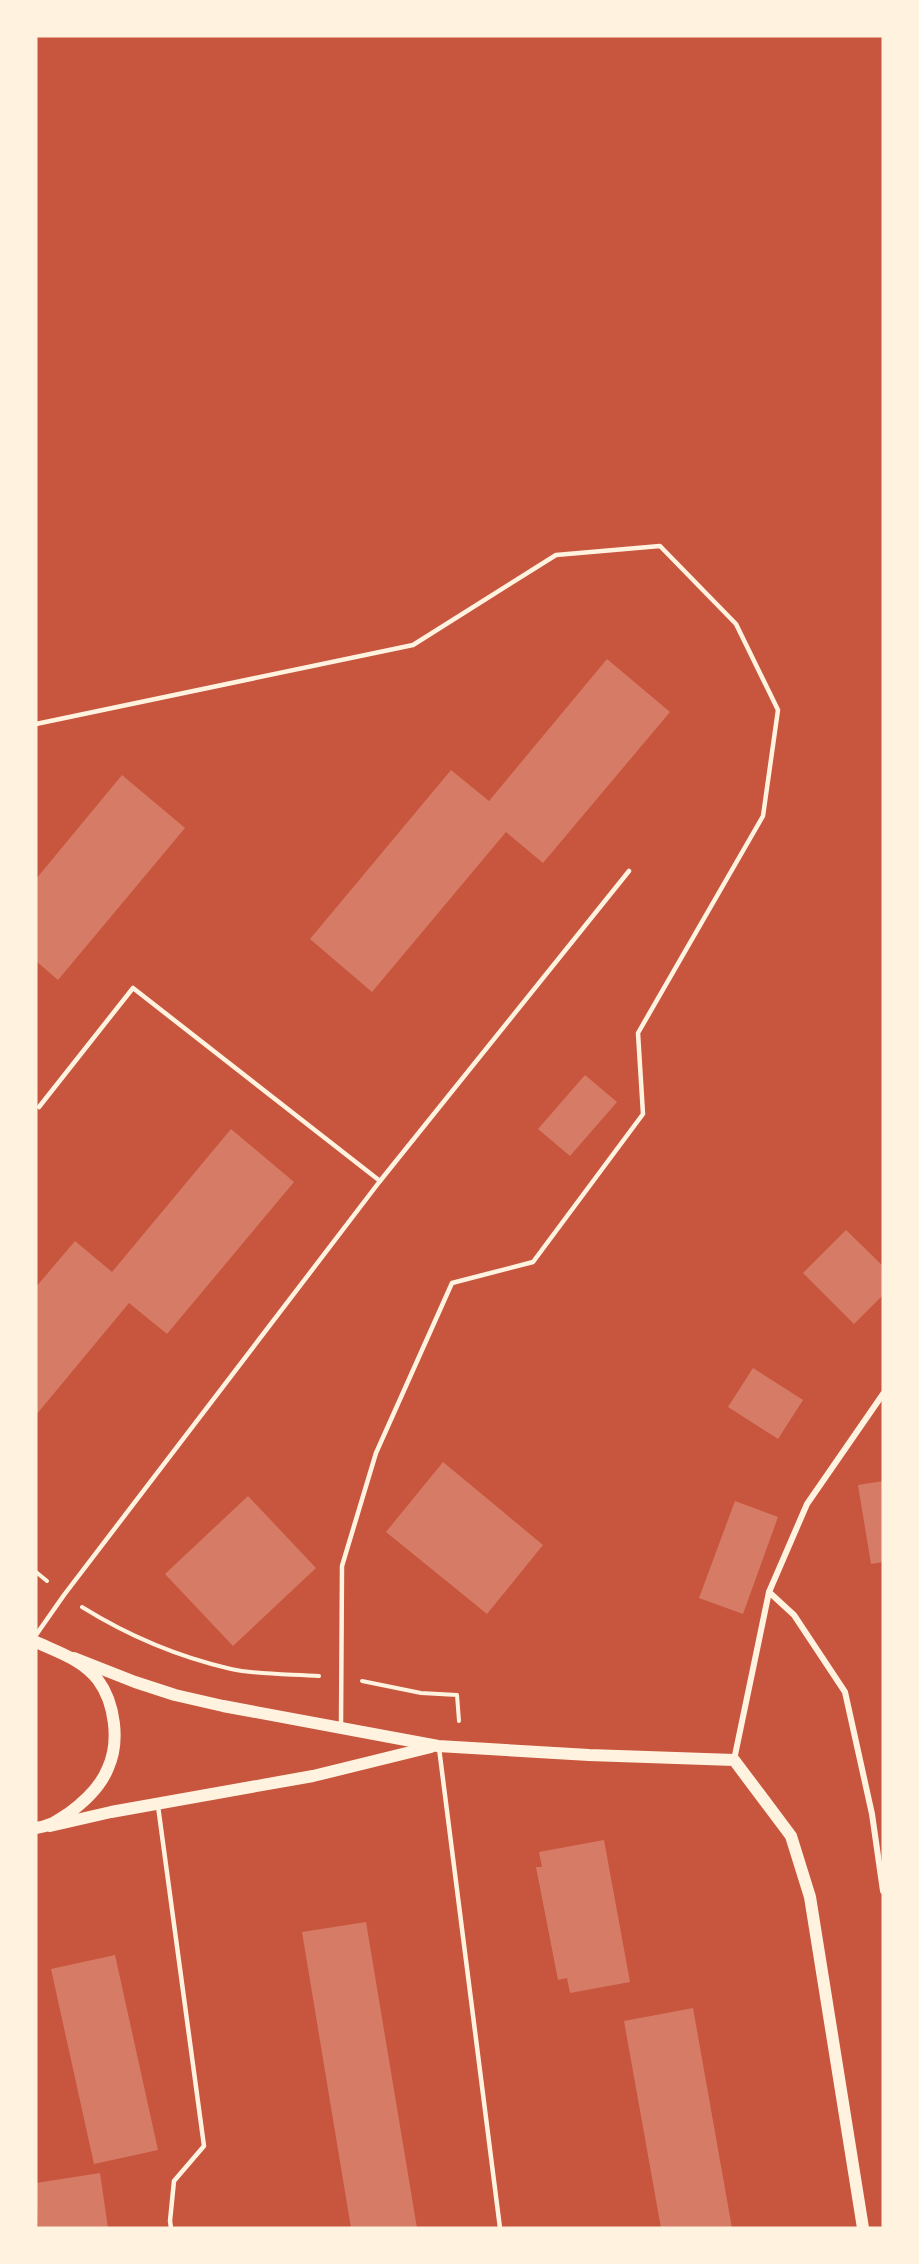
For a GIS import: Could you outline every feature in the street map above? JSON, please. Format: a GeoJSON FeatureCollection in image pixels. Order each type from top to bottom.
{"type":"FeatureCollection","features":[{"type":"Feature","properties":{"kind":"main road"},"geometry":{"type":"LineString","coordinates":[[36,1642],[135,1682],[175,1695],[438,1746],[589,1755],[734,1760],[791,1836],[810,1897],[863,2228]]}},
{"type":"Feature","properties":{"kind":"main road"},"geometry":{"type":"LineString","coordinates":[[50,1826],[78,1806],[97,1786],[108,1768],[113,1749],[114,1722],[108,1698],[97,1679],[74,1658]]}},
{"type":"Feature","properties":{"kind":"main road"},"geometry":{"type":"LineString","coordinates":[[36,1828],[313,1776],[438,1746]]}},
{"type":"Feature","properties":{"kind":"street"},"geometry":{"type":"LineString","coordinates":[[734,1760],[769,1592],[807,1504],[883,1394]]}},
{"type":"Feature","properties":{"kind":"street"},"geometry":{"type":"LineString","coordinates":[[769,1592],[794,1615],[845,1692],[872,1815],[883,1891]]}},
{"type":"Feature","properties":{"kind":"lane"},"geometry":{"type":"LineString","coordinates":[[36,724],[413,645],[556,555],[660,546],[736,624],[778,710],[763,816],[638,1033],[643,1114],[533,1262],[452,1283],[376,1453],[342,1566],[340,1727]]}},
{"type":"Feature","properties":{"kind":"lane"},"geometry":{"type":"LineString","coordinates":[[36,1635],[64,1595],[380,1181],[629,871]]}},
{"type":"Feature","properties":{"kind":"lane"},"geometry":{"type":"LineString","coordinates":[[39,1107],[133,988],[380,1181]]}},
{"type":"Feature","properties":{"kind":"lane"},"geometry":{"type":"LineString","coordinates":[[438,1746],[500,2228]]}},
{"type":"Feature","properties":{"kind":"lane"},"geometry":{"type":"LineString","coordinates":[[158,1804],[204,2146],[174,2181],[171,2228]]}},
{"type":"Feature","properties":{"kind":"path"},"geometry":{"type":"LineString","coordinates":[[36,1572],[64,1595],[128,1633],[233,1670],[341,1677],[421,1693],[457,1695],[462,1747]]}},
{"type":"Feature","properties":{"kind":"building"},"geometry":{"type":"Polygon","coordinates":[[[607,659],[670,712],[543,863],[506,832],[372,992],[310,939],[451,770],[489,801],[607,659]]]}},
{"type":"Feature","properties":{"kind":"building"},"geometry":{"type":"Polygon","coordinates":[[[122,775],[185,828],[58,980],[36,961],[36,879],[122,775]]]}},
{"type":"Feature","properties":{"kind":"building"},"geometry":{"type":"Polygon","coordinates":[[[585,1075],[617,1102],[570,1156],[538,1129],[585,1075]]]}},
{"type":"Feature","properties":{"kind":"building"},"geometry":{"type":"Polygon","coordinates":[[[231,1129],[294,1182],[167,1334],[129,1303],[36,1415],[36,1287],[75,1241],[112,1272],[231,1129]]]}},
{"type":"Feature","properties":{"kind":"building"},"geometry":{"type":"Polygon","coordinates":[[[846,1230],[883,1266],[883,1295],[854,1324],[803,1273],[846,1230]]]}},
{"type":"Feature","properties":{"kind":"building"},"geometry":{"type":"Polygon","coordinates":[[[753,1368],[803,1400],[778,1439],[728,1407],[753,1368]]]}},
{"type":"Feature","properties":{"kind":"building"},"geometry":{"type":"Polygon","coordinates":[[[443,1462],[543,1545],[487,1614],[386,1532],[443,1462]]]}},
{"type":"Feature","properties":{"kind":"building"},"geometry":{"type":"Polygon","coordinates":[[[883,1481],[883,1562],[871,1564],[858,1485],[883,1481]]]}},
{"type":"Feature","properties":{"kind":"building"},"geometry":{"type":"Polygon","coordinates":[[[248,1496],[316,1568],[233,1646],[165,1574],[248,1496]]]}},
{"type":"Feature","properties":{"kind":"building"},"geometry":{"type":"Polygon","coordinates":[[[735,1501],[778,1517],[743,1614],[699,1598],[735,1501]]]}},
{"type":"Feature","properties":{"kind":"building"},"geometry":{"type":"Polygon","coordinates":[[[604,1840],[630,1982],[570,1993],[567,1978],[558,1980],[536,1867],[542,1867],[539,1852],[604,1840]]]}},
{"type":"Feature","properties":{"kind":"building"},"geometry":{"type":"Polygon","coordinates":[[[366,1922],[417,2228],[351,2228],[302,1932],[366,1922]]]}},
{"type":"Feature","properties":{"kind":"building"},"geometry":{"type":"Polygon","coordinates":[[[115,1955],[158,2150],[94,2164],[51,1969],[115,1955]]]}},
{"type":"Feature","properties":{"kind":"building"},"geometry":{"type":"Polygon","coordinates":[[[693,2008],[732,2228],[661,2228],[624,2021],[693,2008]]]}},
{"type":"Feature","properties":{"kind":"building"},"geometry":{"type":"Polygon","coordinates":[[[100,2173],[108,2228],[38,2228],[36,2183],[100,2173]]]}}]}
